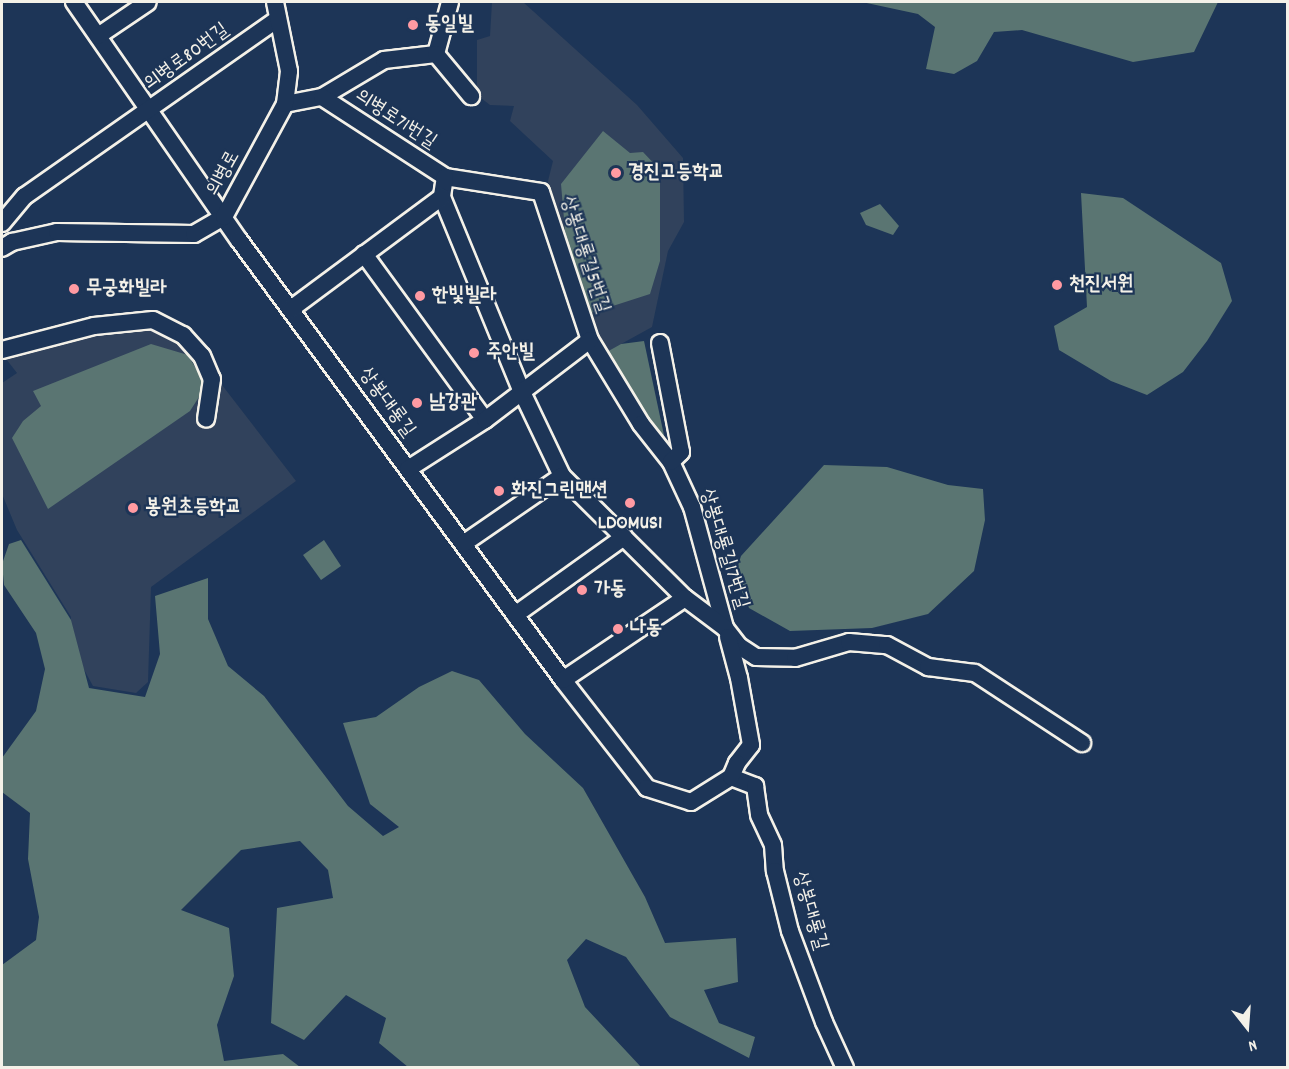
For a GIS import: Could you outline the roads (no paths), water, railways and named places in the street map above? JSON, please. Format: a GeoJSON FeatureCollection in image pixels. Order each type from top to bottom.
{"type":"FeatureCollection","features":[{"type":"Feature","properties":{"kind":"street","name":"의병로80번길"},"geometry":{"type":"LineString","coordinates":[[74,2],[224,217]]}},
{"type":"Feature","properties":{"kind":"street"},"geometry":{"type":"LineString","coordinates":[[98,36],[148,2]]}},
{"type":"Feature","properties":{"kind":"street","name":"의병로"},"geometry":{"type":"LineString","coordinates":[[2,248],[12,242],[57,232],[194,234],[224,217],[285,104],[289,71],[275,2]]}},
{"type":"Feature","properties":{"kind":"street"},"geometry":{"type":"LineString","coordinates":[[450,2],[436,54],[471,96]]}},
{"type":"Feature","properties":{"kind":"street","name":"의병로80번길"},"geometry":{"type":"LineString","coordinates":[[2,223],[25,196],[150,111],[278,19]]}},
{"type":"Feature","properties":{"kind":"street","name":"의병로71번길"},"geometry":{"type":"LineString","coordinates":[[285,104],[322,98],[384,60],[436,54]]}},
{"type":"Feature","properties":{"kind":"street","name":"의병로71번길"},"geometry":{"type":"LineString","coordinates":[[322,98],[445,177]]}},
{"type":"Feature","properties":{"kind":"street"},"geometry":{"type":"LineString","coordinates":[[445,177],[442,197],[522,390],[561,476],[685,598],[725,628]]}},
{"type":"Feature","properties":{"kind":"street","name":"상봉대룡길5번길"},"geometry":{"type":"LineString","coordinates":[[445,177],[541,192],[590,340]]}},
{"type":"Feature","properties":{"kind":"street"},"geometry":{"type":"LineString","coordinates":[[291,309],[442,197]]}},
{"type":"Feature","properties":{"kind":"street","name":"상봉대룡길"},"geometry":{"type":"LineString","coordinates":[[224,217],[563,680],[647,788],[691,802],[731,777],[737,763],[751,745],[740,678],[725,628]]}},
{"type":"Feature","properties":{"kind":"street"},"geometry":{"type":"LineString","coordinates":[[364,254],[485,420]]}},
{"type":"Feature","properties":{"kind":"street"},"geometry":{"type":"LineString","coordinates":[[2,350],[94,326],[153,320],[183,335],[202,356],[212,379],[206,419]]}},
{"type":"Feature","properties":{"kind":"street"},"geometry":{"type":"LineString","coordinates":[[408,469],[485,420],[590,340]]}},
{"type":"Feature","properties":{"kind":"street","name":"상봉대룡길17번길"},"geometry":{"type":"LineString","coordinates":[[590,340],[641,424],[671,462],[692,507],[725,628],[739,646],[756,657],[795,658],[849,642],[887,645],[928,667],[975,673],[1082,743]]}},
{"type":"Feature","properties":{"kind":"street"},"geometry":{"type":"LineString","coordinates":[[660,343],[681,452],[671,462]]}},
{"type":"Feature","properties":{"kind":"street"},"geometry":{"type":"LineString","coordinates":[[463,544],[561,476]]}},
{"type":"Feature","properties":{"kind":"street"},"geometry":{"type":"LineString","coordinates":[[515,615],[624,537]]}},
{"type":"Feature","properties":{"kind":"street"},"geometry":{"type":"LineString","coordinates":[[563,680],[685,598]]}},
{"type":"Feature","properties":{"kind":"street","name":"상봉대룡길"},"geometry":{"type":"LineString","coordinates":[[731,777],[755,786],[759,814],[773,845],[775,871],[790,931],[824,1022],[845,1068]]}},
{"type":"Feature","properties":{"kind":"place","name":"동일빌"},"geometry":{"type":"Point","coordinates":[413,25]}},
{"type":"Feature","properties":{"kind":"place","name":"경진고등학교"},"geometry":{"type":"Point","coordinates":[616,173]}},
{"type":"Feature","properties":{"kind":"place","name":"천진서원"},"geometry":{"type":"Point","coordinates":[1057,285]}},
{"type":"Feature","properties":{"kind":"place","name":"무궁화빌라"},"geometry":{"type":"Point","coordinates":[74,289]}},
{"type":"Feature","properties":{"kind":"place","name":"한빛빌라"},"geometry":{"type":"Point","coordinates":[420,296]}},
{"type":"Feature","properties":{"kind":"place","name":"주안빌"},"geometry":{"type":"Point","coordinates":[474,353]}},
{"type":"Feature","properties":{"kind":"place","name":"남강관"},"geometry":{"type":"Point","coordinates":[417,403]}},
{"type":"Feature","properties":{"kind":"place","name":"화진그린맨션"},"geometry":{"type":"Point","coordinates":[499,491]}},
{"type":"Feature","properties":{"kind":"place","name":"LDOMUS1"},"geometry":{"type":"Point","coordinates":[630,503]}},
{"type":"Feature","properties":{"kind":"place","name":"봉원초등학교"},"geometry":{"type":"Point","coordinates":[133,508]}},
{"type":"Feature","properties":{"kind":"place","name":"가동"},"geometry":{"type":"Point","coordinates":[582,590]}},
{"type":"Feature","properties":{"kind":"place","name":"나동"},"geometry":{"type":"Point","coordinates":[618,629]}}]}
